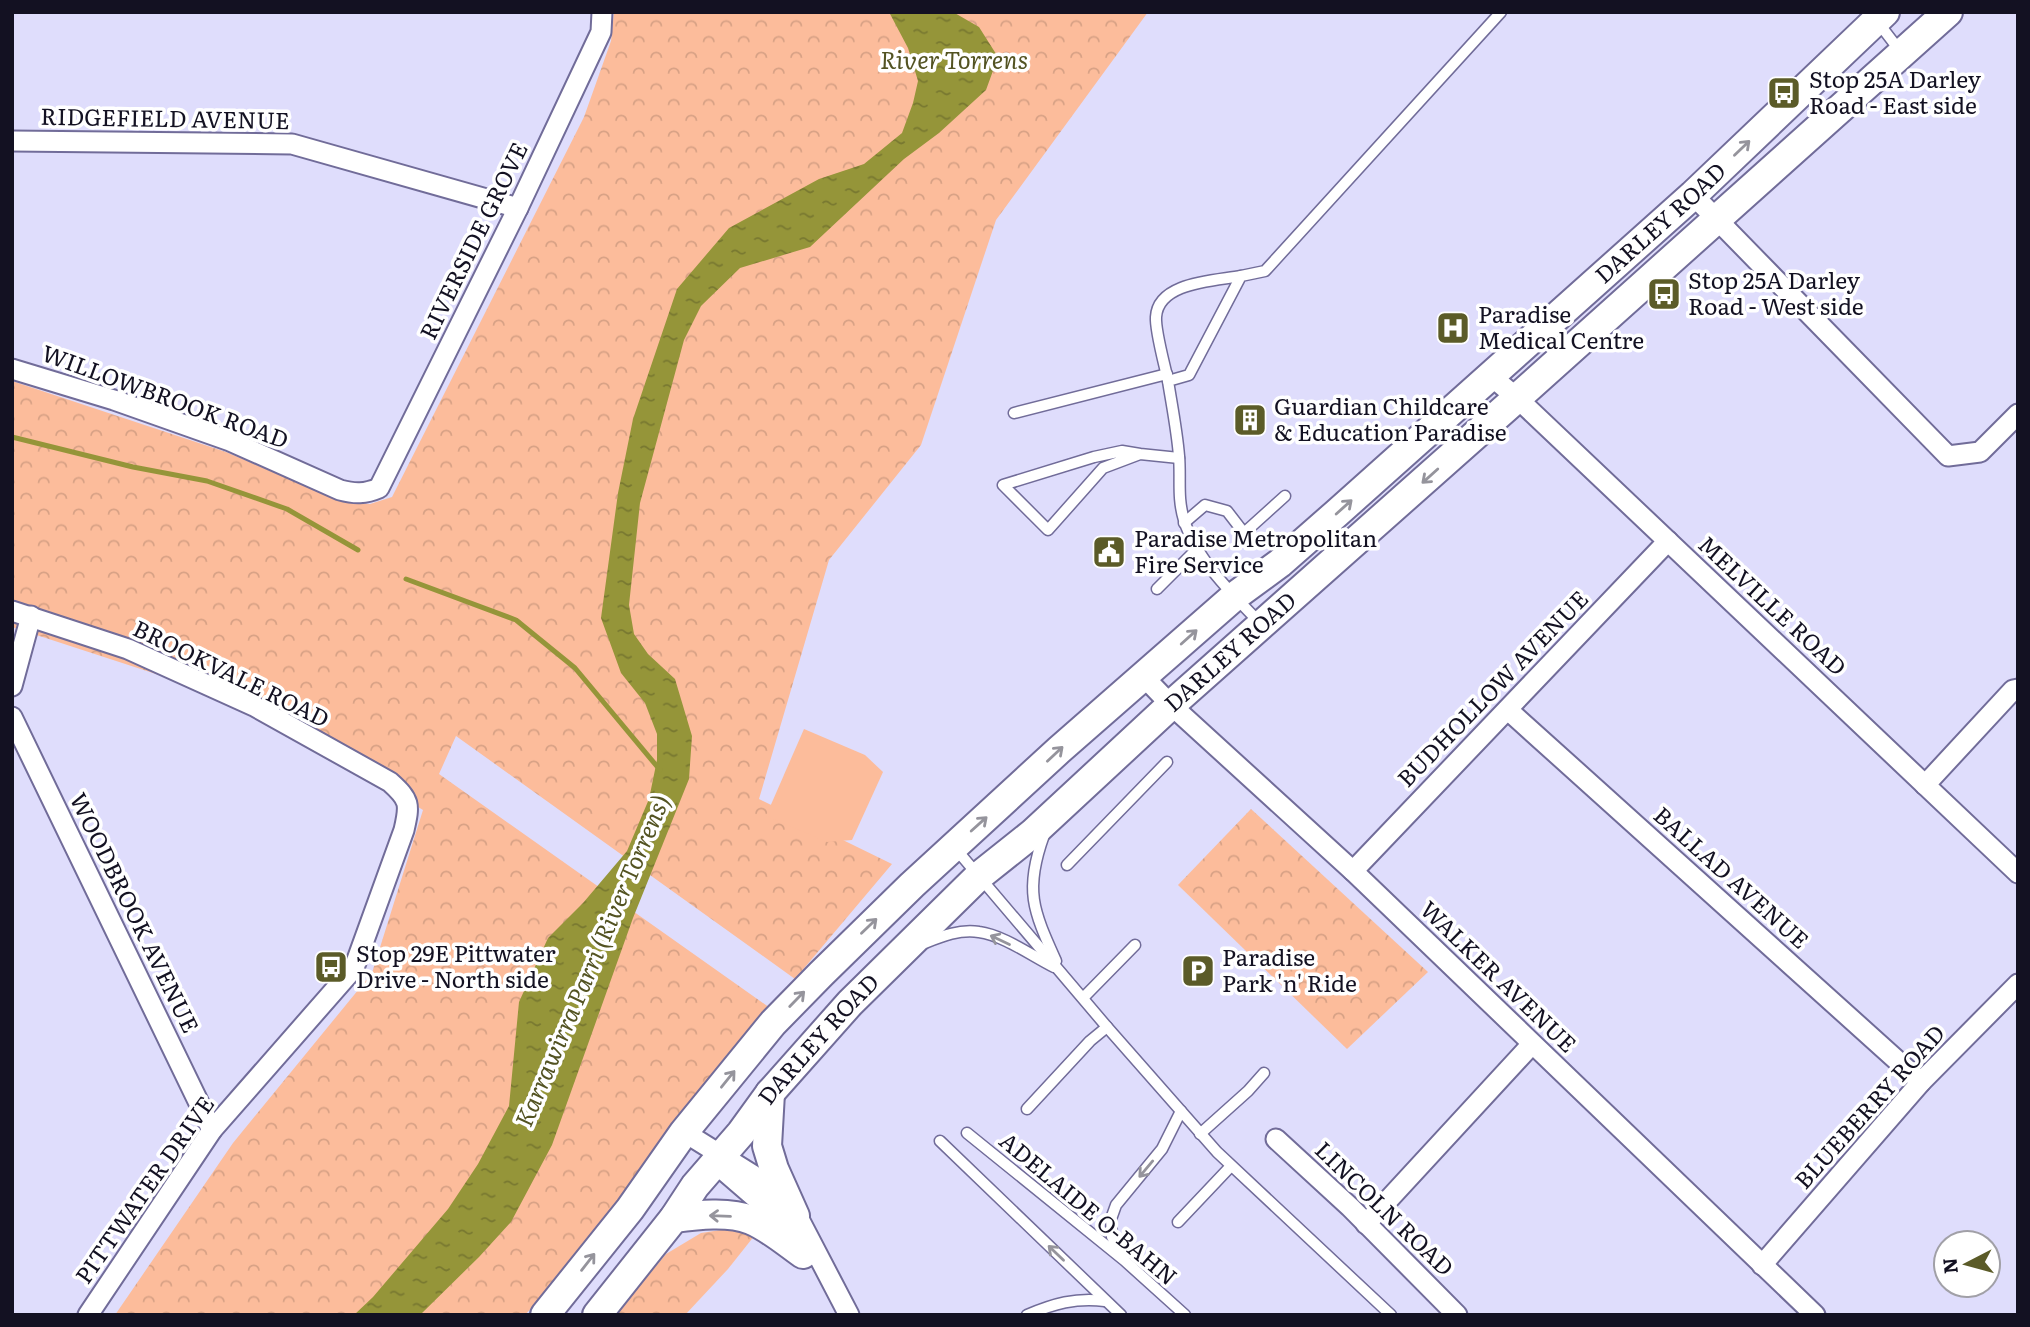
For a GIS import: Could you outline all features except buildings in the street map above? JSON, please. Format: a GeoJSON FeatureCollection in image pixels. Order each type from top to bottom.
{"type":"FeatureCollection","features":[{"type":"Feature","properties":{"kind":"main road","name":"DARLEY ROAD"},"geometry":{"type":"LineString","coordinates":[[597,1315],[770,1093],[850,1003],[979,876],[1051,817],[1171,705],[1948,12]]}},
{"type":"Feature","properties":{"kind":"main road","name":"DARLEY ROAD"},"geometry":{"type":"LineString","coordinates":[[545,1315],[630,1209],[684,1132],[773,1023],[912,885],[1059,750],[1235,596],[1280,563],[1693,195],[1877,14]]}},
{"type":"Feature","properties":{"kind":"main road"},"geometry":{"type":"LineString","coordinates":[[770,1093],[767,1146],[795,1216]]}},
{"type":"Feature","properties":{"kind":"main road"},"geometry":{"type":"LineString","coordinates":[[674,1218],[708,1215],[751,1220],[803,1254]]}},
{"type":"Feature","properties":{"kind":"street","name":"RIVERSIDE GROVE"},"geometry":{"type":"LineString","coordinates":[[380,488],[601,32],[602,12]]}},
{"type":"Feature","properties":{"kind":"street","name":"RIDGEFIELD AVENUE"},"geometry":{"type":"LineString","coordinates":[[12,141],[292,144],[518,208]]}},
{"type":"Feature","properties":{"kind":"street"},"geometry":{"type":"LineString","coordinates":[[1693,195],[1948,456],[1980,452],[2018,414]]}},
{"type":"Feature","properties":{"kind":"street","name":"WILLOWBROOK ROAD"},"geometry":{"type":"LineString","coordinates":[[12,369],[114,400],[230,441],[340,490],[361,494],[380,488]]}},
{"type":"Feature","properties":{"kind":"street","name":"MELVILLE ROAD"},"geometry":{"type":"LineString","coordinates":[[1491,376],[2018,873]]}},
{"type":"Feature","properties":{"kind":"street","name":"BUDHOLLOW AVENUE"},"geometry":{"type":"LineString","coordinates":[[1353,871],[1668,541]]}},
{"type":"Feature","properties":{"kind":"street"},"geometry":{"type":"LineString","coordinates":[[12,686],[21,614]]}},
{"type":"Feature","properties":{"kind":"street","name":"BROOKVALE ROAD"},"geometry":{"type":"LineString","coordinates":[[21,614],[128,649],[254,706],[390,782],[404,794],[408,810]]}},
{"type":"Feature","properties":{"kind":"street","name":"WALKER AVENUE"},"geometry":{"type":"LineString","coordinates":[[1144,677],[1171,705],[1353,871],[1815,1315]]}},
{"type":"Feature","properties":{"kind":"street"},"geometry":{"type":"LineString","coordinates":[[1925,785],[2013,690],[2018,689]]}},
{"type":"Feature","properties":{"kind":"street","name":"BALLAD AVENUE"},"geometry":{"type":"LineString","coordinates":[[1508,710],[1922,1082]]}},
{"type":"Feature","properties":{"kind":"street","name":"WOODBROOK AVENUE"},"geometry":{"type":"LineString","coordinates":[[12,717],[212,1130]]}},
{"type":"Feature","properties":{"kind":"street","name":"PITTWATER DRIVE"},"geometry":{"type":"LineString","coordinates":[[88,1315],[212,1130],[354,968],[404,830],[408,810]]}},
{"type":"Feature","properties":{"kind":"street","name":"BLUEBERRY ROAD"},"geometry":{"type":"LineString","coordinates":[[1762,1265],[1922,1082],[2018,984]]}},
{"type":"Feature","properties":{"kind":"street"},"geometry":{"type":"LineString","coordinates":[[1366,1224],[1532,1044]]}},
{"type":"Feature","properties":{"kind":"street"},"geometry":{"type":"LineString","coordinates":[[684,1132],[719,1158],[768,1187],[795,1216],[847,1311]]}},
{"type":"Feature","properties":{"kind":"street","name":"LINCOLN ROAD"},"geometry":{"type":"LineString","coordinates":[[1276,1139],[1457,1315]]}},
{"type":"Feature","properties":{"kind":"street"},"geometry":{"type":"LineString","coordinates":[[719,1158],[766,1207],[847,1311]]}},
{"type":"Feature","properties":{"kind":"lane"},"geometry":{"type":"LineString","coordinates":[[1262,626],[1197,549],[1184,523],[1178,499],[1179,457],[1156,318],[1160,301],[1182,287],[1265,271],[1502,12]]}},
{"type":"Feature","properties":{"kind":"lane"},"geometry":{"type":"LineString","coordinates":[[1877,14],[1902,54]]}},
{"type":"Feature","properties":{"kind":"lane"},"geometry":{"type":"LineString","coordinates":[[1014,412],[1167,378],[1189,376],[1241,276]]}},
{"type":"Feature","properties":{"kind":"lane"},"geometry":{"type":"LineString","coordinates":[[1140,454],[1102,468],[1048,530],[1003,485],[1122,451],[1179,457]]}},
{"type":"Feature","properties":{"kind":"lane"},"geometry":{"type":"LineString","coordinates":[[1184,523],[1205,505],[1227,511],[1244,533],[1285,496]]}},
{"type":"Feature","properties":{"kind":"lane"},"geometry":{"type":"LineString","coordinates":[[1157,589],[1197,549]]}},
{"type":"Feature","properties":{"kind":"lane"},"geometry":{"type":"LineString","coordinates":[[1067,865],[1167,762]]}},
{"type":"Feature","properties":{"kind":"lane"},"geometry":{"type":"LineString","coordinates":[[1051,817],[1036,861],[1032,890],[1037,920],[1060,971]]}},
{"type":"Feature","properties":{"kind":"lane"},"geometry":{"type":"LineString","coordinates":[[954,847],[1200,1134],[1391,1315]]}},
{"type":"Feature","properties":{"kind":"lane"},"geometry":{"type":"LineString","coordinates":[[902,951],[951,934],[978,931],[1002,940],[1060,971]]}},
{"type":"Feature","properties":{"kind":"lane"},"geometry":{"type":"LineString","coordinates":[[1083,998],[1135,945]]}},
{"type":"Feature","properties":{"kind":"lane"},"geometry":{"type":"LineString","coordinates":[[1027,1109],[1090,1041],[1107,1027]]}},
{"type":"Feature","properties":{"kind":"lane"},"geometry":{"type":"LineString","coordinates":[[1200,1134],[1264,1073]]}},
{"type":"Feature","properties":{"kind":"lane"},"geometry":{"type":"LineString","coordinates":[[1124,1260],[1112,1237],[1111,1219],[1115,1205],[1162,1149],[1181,1111]]}},
{"type":"Feature","properties":{"kind":"lane","name":"ADELAIDE O-BAHN"},"geometry":{"type":"LineString","coordinates":[[967,1133],[1124,1260],[1185,1315]]}},
{"type":"Feature","properties":{"kind":"lane","name":"ADELAIDE O-BAHN"},"geometry":{"type":"LineString","coordinates":[[940,1141],[1121,1315]]}},
{"type":"Feature","properties":{"kind":"lane"},"geometry":{"type":"LineString","coordinates":[[1178,1222],[1231,1166]]}},
{"type":"Feature","properties":{"kind":"lane"},"geometry":{"type":"LineString","coordinates":[[1027,1315],[1046,1307],[1084,1298],[1105,1301]]}},
{"type":"Feature","properties":{"kind":"green space"},"geometry":{"type":"Polygon","coordinates":[[[614,12],[1148,12],[996,220],[921,445],[829,560],[759,799],[892,864],[795,979],[456,736],[439,774],[773,1010],[525,1315],[115,1315],[233,1143],[372,973],[423,810],[254,706],[12,627],[12,381],[226,452],[343,502],[370,504],[392,497],[584,117],[611,41],[614,12]]]}},
{"type":"Feature","properties":{"kind":"green space"},"geometry":{"type":"Polygon","coordinates":[[[804,729],[865,755],[883,772],[852,840],[827,842],[766,816],[804,729]]]}},
{"type":"Feature","properties":{"kind":"green space"},"geometry":{"type":"Polygon","coordinates":[[[1251,809],[1428,972],[1347,1049],[1178,885],[1251,809]]]}},
{"type":"Feature","properties":{"kind":"green space"},"geometry":{"type":"Polygon","coordinates":[[[734,1228],[755,1235],[685,1315],[615,1315],[666,1254],[701,1233],[734,1228]]]}},
{"type":"Feature","properties":{"kind":"water","name":"River Torrens"},"geometry":{"type":"Polygon","coordinates":[[[889,12],[953,12],[979,27],[998,57],[986,90],[939,133],[904,159],[810,247],[740,268],[701,306],[684,340],[640,503],[629,605],[634,634],[648,654],[675,679],[692,736],[689,779],[633,918],[552,1145],[511,1222],[420,1315],[354,1315],[373,1297],[448,1209],[478,1164],[509,1106],[519,1002],[548,938],[583,903],[627,851],[649,799],[657,760],[657,734],[645,703],[621,673],[601,618],[618,493],[633,419],[677,289],[729,228],[819,179],[864,164],[902,133],[918,81],[908,48],[889,12]]]}},
{"type":"Feature","properties":{"kind":"waterway"},"geometry":{"type":"LineString","coordinates":[[12,437],[133,467],[207,481],[287,509],[358,550]]}},
{"type":"Feature","properties":{"kind":"waterway"},"geometry":{"type":"LineString","coordinates":[[406,579],[516,620],[575,668],[660,770]]}},
{"type":"Feature","properties":{"kind":"place","name":"Stop 25A Darley Road - East side"},"geometry":{"type":"Point","coordinates":[1784,93]}},
{"type":"Feature","properties":{"kind":"place","name":"Stop 25A Darley Road - West side"},"geometry":{"type":"Point","coordinates":[1664,294]}},
{"type":"Feature","properties":{"kind":"place","name":"Paradise Medical Centre"},"geometry":{"type":"Point","coordinates":[1453,328]}},
{"type":"Feature","properties":{"kind":"place","name":"Guardian Childcare & Education Paradise"},"geometry":{"type":"Point","coordinates":[1250,420]}},
{"type":"Feature","properties":{"kind":"place","name":"Paradise Metropolitan Fire Service"},"geometry":{"type":"Point","coordinates":[1109,552]}},
{"type":"Feature","properties":{"kind":"place","name":"Stop 29E Pittwater Drive - North side"},"geometry":{"type":"Point","coordinates":[331,967]}},
{"type":"Feature","properties":{"kind":"place","name":"Paradise Park 'n' Ride"},"geometry":{"type":"Point","coordinates":[1198,971]}},
{"type":"Feature","properties":{"kind":"water label","name":"Karrawirra Parri (River Torrens)"},"geometry":{"type":"Point","coordinates":[593,961]}}]}
